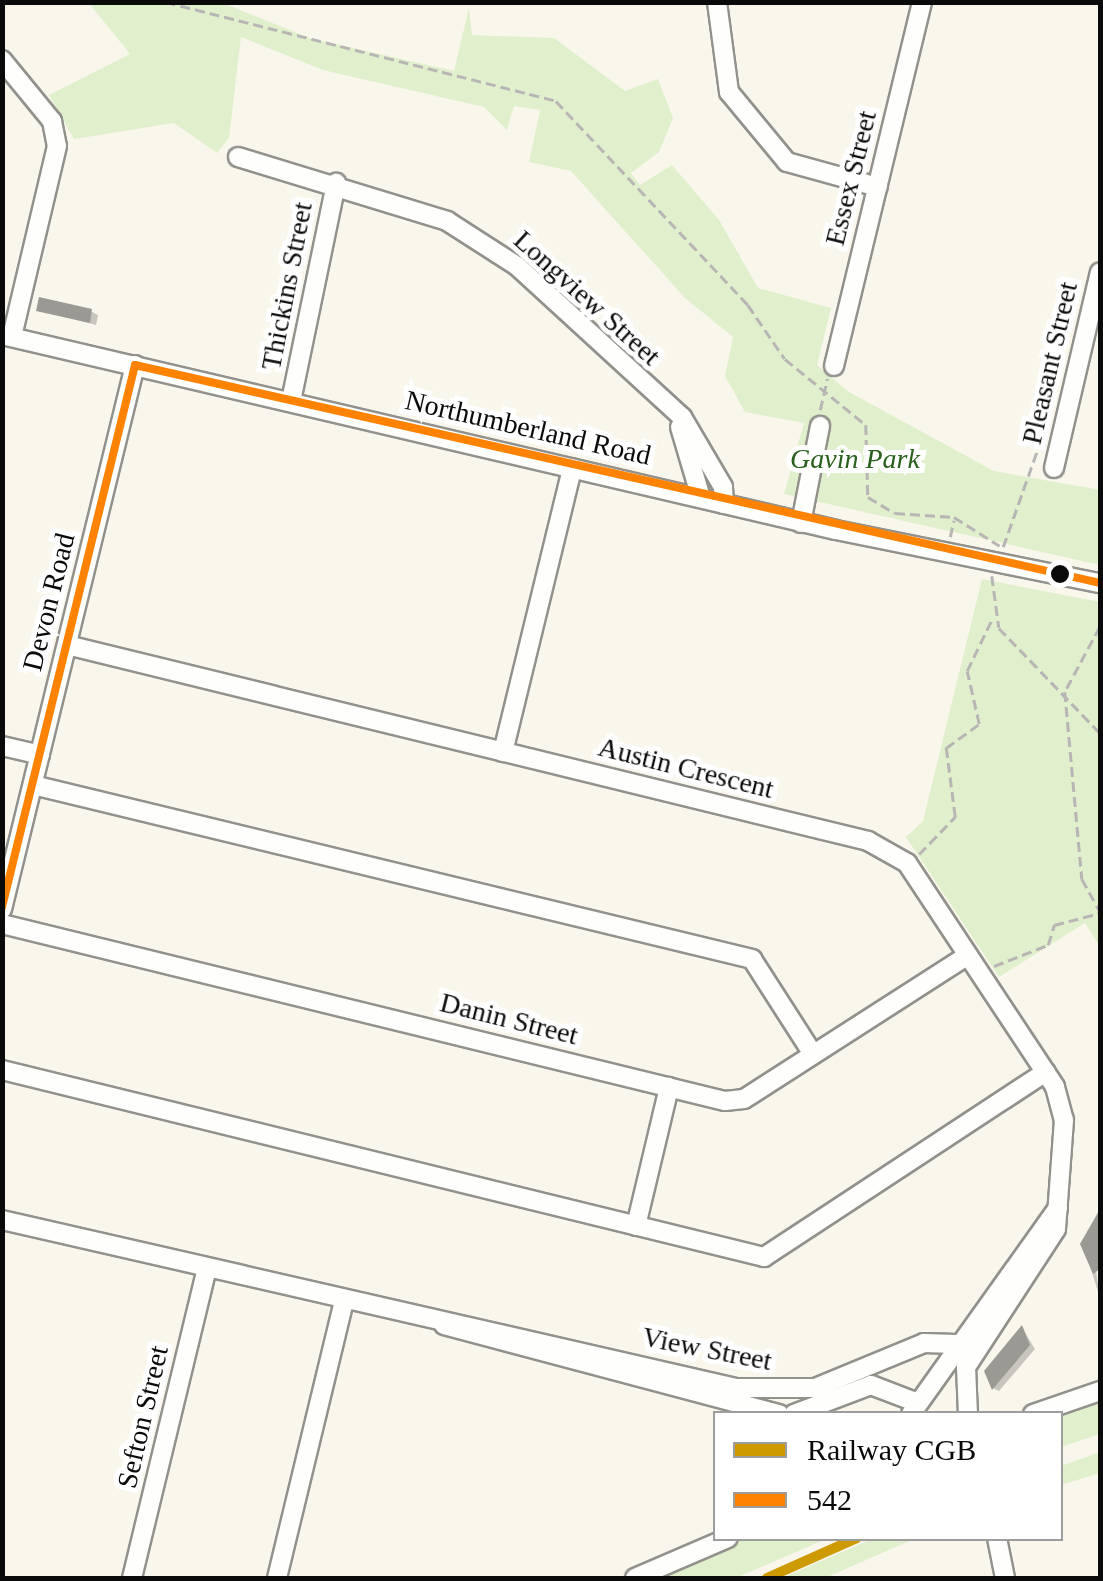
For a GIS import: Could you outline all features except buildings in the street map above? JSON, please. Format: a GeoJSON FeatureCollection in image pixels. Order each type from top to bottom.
{"type":"FeatureCollection","features":[{"type":"Feature","properties":{"kind":"street"},"geometry":{"type":"LineString","coordinates":[[717,2],[728,92],[786,162],[878,187]]}},
{"type":"Feature","properties":{"kind":"street","name":"Essex Street"},"geometry":{"type":"LineString","coordinates":[[834,366],[922,2]]}},
{"type":"Feature","properties":{"kind":"street"},"geometry":{"type":"LineString","coordinates":[[2,60],[52,121],[57,146],[7,336]]}},
{"type":"Feature","properties":{"kind":"street","name":"Longview Street"},"geometry":{"type":"LineString","coordinates":[[238,157],[336,182],[446,222],[490,248],[688,424],[724,504]]}},
{"type":"Feature","properties":{"kind":"street","name":"Thickins Street"},"geometry":{"type":"LineString","coordinates":[[291,401],[336,182]]}},
{"type":"Feature","properties":{"kind":"street","name":"Pleasant Street"},"geometry":{"type":"LineString","coordinates":[[1054,468],[1094,328],[1100,272]]}},
{"type":"Feature","properties":{"kind":"street","name":"Northumberland Road"},"geometry":{"type":"LineString","coordinates":[[7,336],[801,523],[947,553],[1001,556],[1100,582]]}},
{"type":"Feature","properties":{"kind":"street","name":"Devon Road"},"geometry":{"type":"LineString","coordinates":[[2,910],[134,365]]}},
{"type":"Feature","properties":{"kind":"street","name":"Longview Street"},"geometry":{"type":"LineString","coordinates":[[670,409],[701,498]]}},
{"type":"Feature","properties":{"kind":"street"},"geometry":{"type":"LineString","coordinates":[[801,523],[820,426]]}},
{"type":"Feature","properties":{"kind":"street"},"geometry":{"type":"LineString","coordinates":[[503,752],[572,468]]}},
{"type":"Feature","properties":{"kind":"street","name":"Austin Crescent"},"geometry":{"type":"LineString","coordinates":[[66,646],[868,841],[907,863],[1046,1072],[1064,1120],[1058,1208],[1048,1245],[966,1367],[968,1411]]}},
{"type":"Feature","properties":{"kind":"street"},"geometry":{"type":"LineString","coordinates":[[2,746],[40,755]]}},
{"type":"Feature","properties":{"kind":"street"},"geometry":{"type":"LineString","coordinates":[[32,785],[752,960],[813,1054]]}},
{"type":"Feature","properties":{"kind":"street","name":"Danin Street"},"geometry":{"type":"LineString","coordinates":[[2,924],[670,1087],[744,1099],[968,955]]}},
{"type":"Feature","properties":{"kind":"street"},"geometry":{"type":"LineString","coordinates":[[2,1070],[764,1256],[1046,1072]]}},
{"type":"Feature","properties":{"kind":"street"},"geometry":{"type":"LineString","coordinates":[[636,1226],[670,1087]]}},
{"type":"Feature","properties":{"kind":"street"},"geometry":{"type":"LineString","coordinates":[[802,1411],[872,1385],[914,1408],[956,1344],[1058,1208]]}},
{"type":"Feature","properties":{"kind":"street","name":"View Street"},"geometry":{"type":"LineString","coordinates":[[6,1219],[444,1325],[762,1392],[815,1388],[924,1343],[956,1344]]}},
{"type":"Feature","properties":{"kind":"street","name":"Sefton Street"},"geometry":{"type":"LineString","coordinates":[[132,1578],[206,1268]]}},
{"type":"Feature","properties":{"kind":"street"},"geometry":{"type":"LineString","coordinates":[[277,1578],[344,1302]]}},
{"type":"Feature","properties":{"kind":"street","name":"View Street"},"geometry":{"type":"LineString","coordinates":[[444,1325],[453,1334],[767,1411]]}},
{"type":"Feature","properties":{"kind":"street"},"geometry":{"type":"LineString","coordinates":[[1041,1411],[1100,1390]]}},
{"type":"Feature","properties":{"kind":"street"},"geometry":{"type":"LineString","coordinates":[[634,1578],[721,1541]]}},
{"type":"Feature","properties":{"kind":"street"},"geometry":{"type":"LineString","coordinates":[[998,1541],[1005,1578]]}},
{"type":"Feature","properties":{"kind":"path"},"geometry":{"type":"LineString","coordinates":[[166,2],[556,101],[820,393],[866,425],[868,497],[895,513],[954,517],[1001,556]]}},
{"type":"Feature","properties":{"kind":"path"},"geometry":{"type":"LineString","coordinates":[[206,2],[206,12]]}},
{"type":"Feature","properties":{"kind":"path"},"geometry":{"type":"LineString","coordinates":[[820,426],[820,393],[834,366]]}},
{"type":"Feature","properties":{"kind":"path"},"geometry":{"type":"LineString","coordinates":[[907,863],[955,817],[946,746],[979,724],[968,662],[994,615],[1001,556],[1043,434]]}},
{"type":"Feature","properties":{"kind":"path"},"geometry":{"type":"LineString","coordinates":[[947,553],[954,517]]}},
{"type":"Feature","properties":{"kind":"path"},"geometry":{"type":"LineString","coordinates":[[994,615],[1100,734]]}},
{"type":"Feature","properties":{"kind":"path"},"geometry":{"type":"LineString","coordinates":[[979,972],[1048,945],[1054,924],[1100,913],[1082,879],[1065,692],[1100,627]]}},
{"type":"Feature","properties":{"kind":"green space","name":"Gavin Park"},"geometry":{"type":"Polygon","coordinates":[[[88,2],[223,3],[309,38],[454,71],[469,8],[472,35],[554,38],[625,91],[658,79],[673,118],[659,152],[631,173],[640,185],[672,165],[719,220],[758,288],[831,308],[817,365],[849,392],[994,471],[1100,490],[1100,565],[784,494],[804,423],[745,412],[725,376],[733,337],[685,298],[571,171],[529,162],[540,110],[514,106],[507,130],[484,107],[323,70],[241,37],[229,138],[217,153],[174,123],[74,139],[49,95],[130,54],[88,2]]]}},
{"type":"Feature","properties":{"kind":"green space"},"geometry":{"type":"Polygon","coordinates":[[[982,579],[1100,602],[1100,947],[1085,923],[999,977],[906,837],[923,821],[982,579]]]}},
{"type":"Feature","properties":{"kind":"green space"},"geometry":{"type":"Polygon","coordinates":[[[1100,1395],[1100,1434],[1063,1446],[1063,1413],[1100,1395]]]}},
{"type":"Feature","properties":{"kind":"green space"},"geometry":{"type":"Polygon","coordinates":[[[1100,1452],[1100,1473],[1063,1484],[1063,1465],[1100,1452]]]}},
{"type":"Feature","properties":{"kind":"green space"},"geometry":{"type":"Polygon","coordinates":[[[739,1541],[821,1541],[736,1578],[653,1578],[739,1541]]]}},
{"type":"Feature","properties":{"kind":"green space"},"geometry":{"type":"Polygon","coordinates":[[[867,1541],[909,1541],[825,1578],[782,1578],[867,1541]]]}},
{"type":"Feature","properties":{"kind":"rail line","name":"CGB"},"geometry":{"type":"LineString","coordinates":[[767,1578],[850,1541]]}},
{"type":"Feature","properties":{"kind":"transit line","name":"542"},"geometry":{"type":"LineString","coordinates":[[135,365],[1100,583]]}},
{"type":"Feature","properties":{"kind":"transit line","name":"542"},"geometry":{"type":"LineString","coordinates":[[2,907],[135,365]]}}]}
